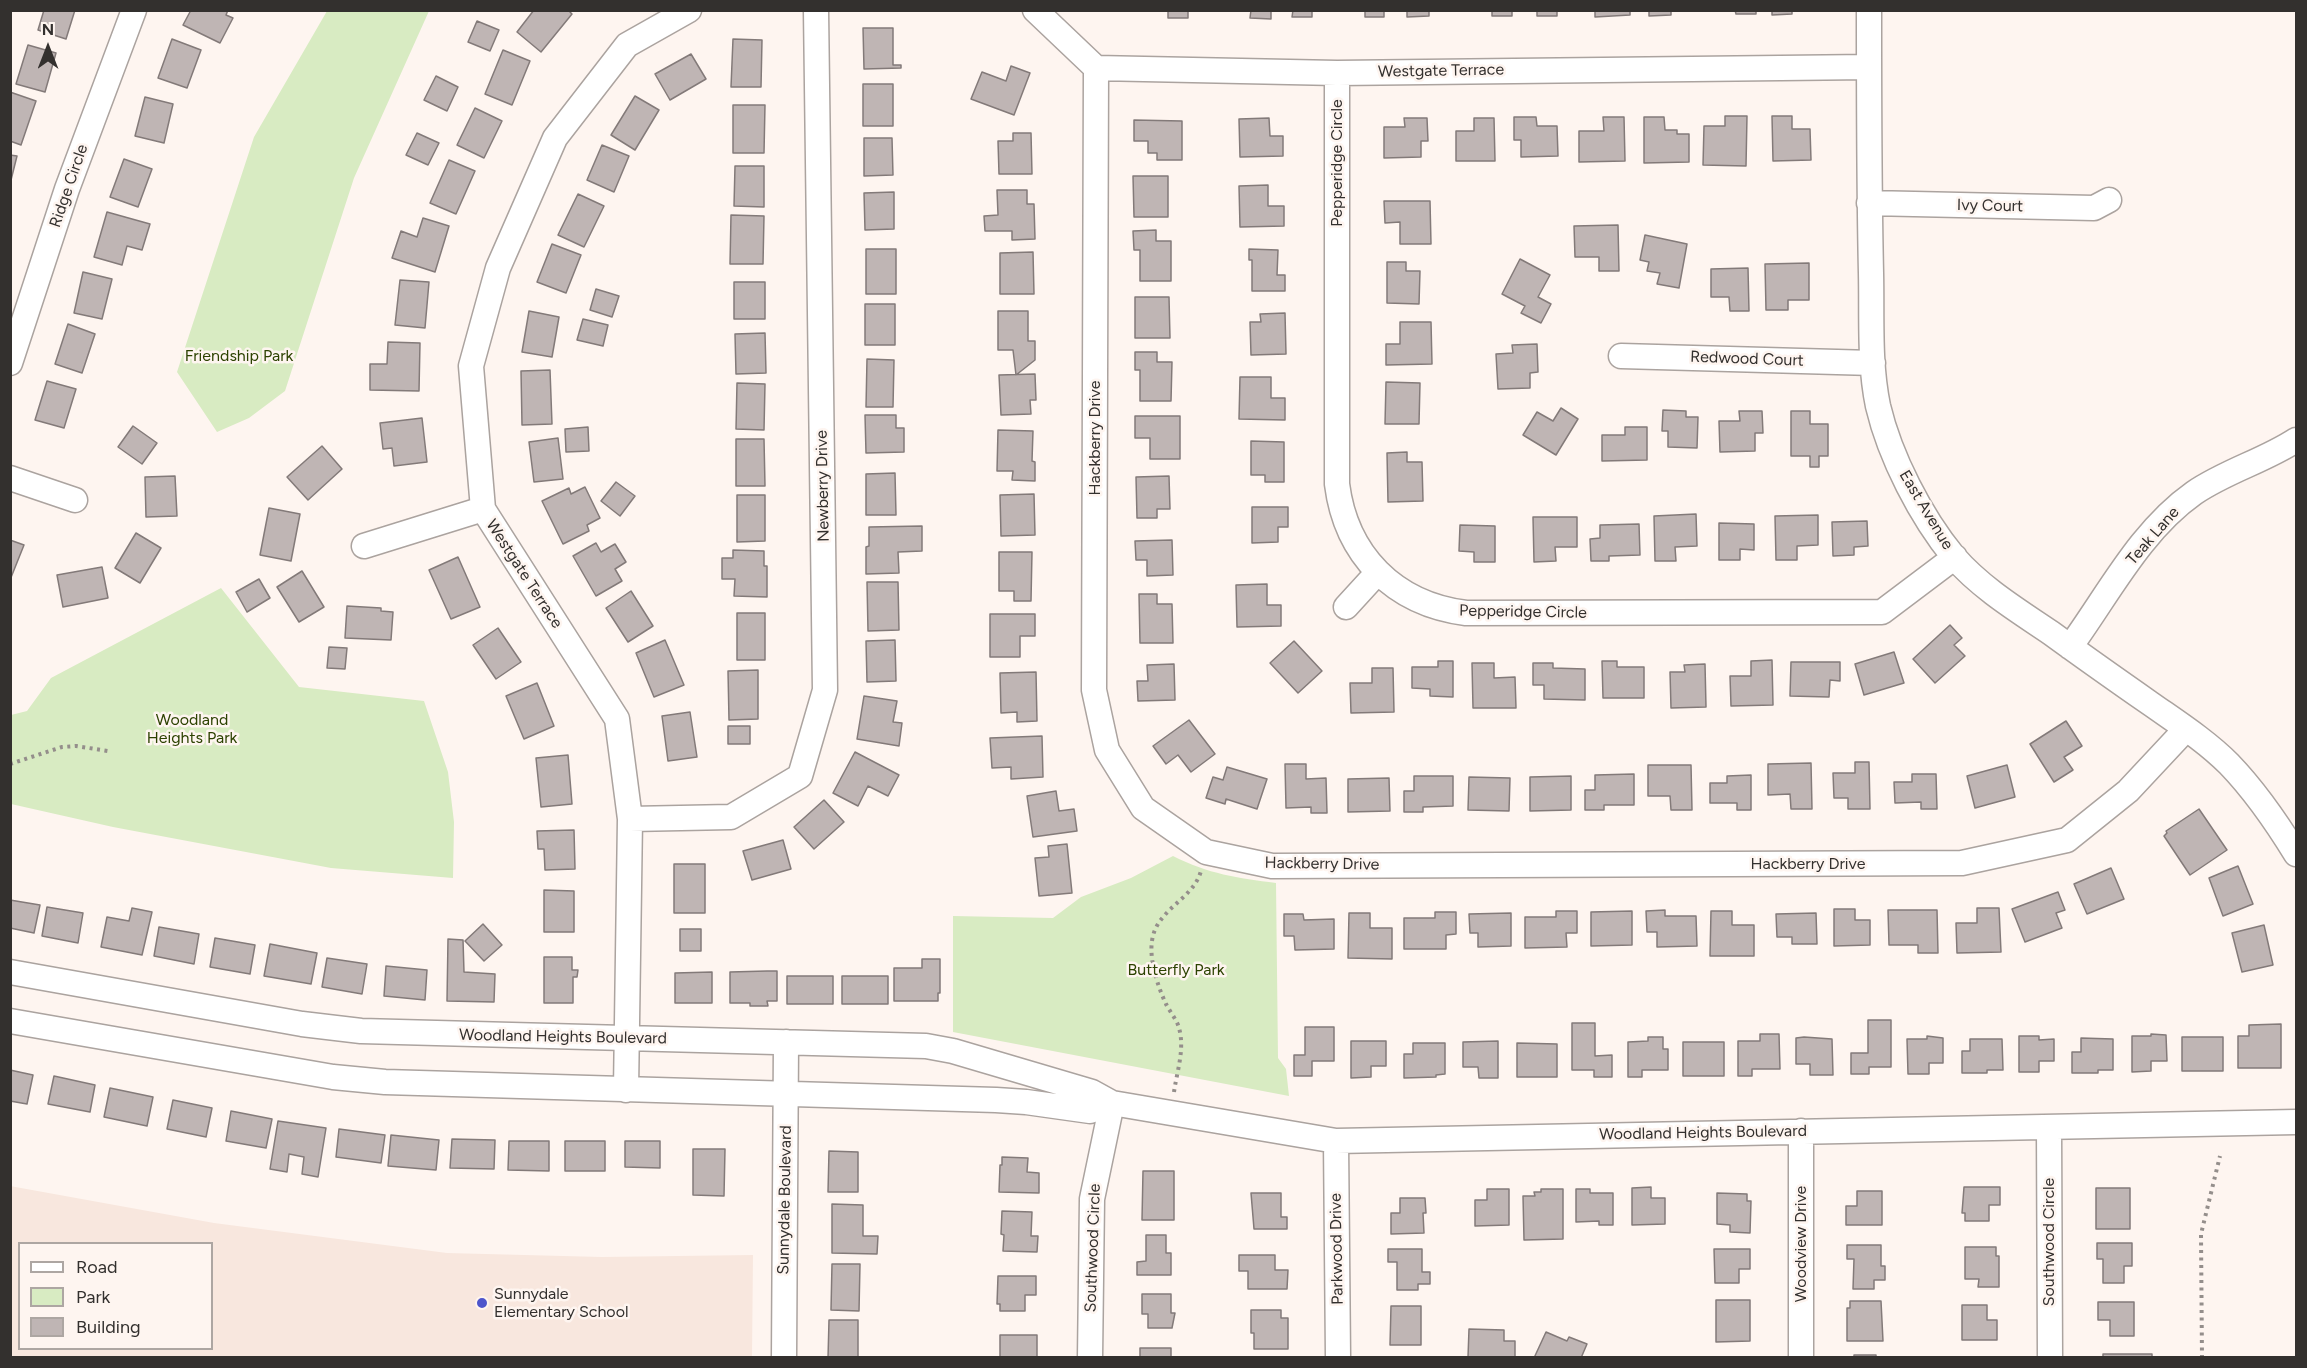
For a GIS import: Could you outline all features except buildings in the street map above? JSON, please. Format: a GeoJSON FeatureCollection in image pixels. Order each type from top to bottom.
{"type":"FeatureCollection","features":[{"type":"Feature","properties":{"kind":"street","name":"Ridge Circle"},"geometry":{"type":"LineString","coordinates":[[10,363],[67,189],[134,10]]}},
{"type":"Feature","properties":{"kind":"street","name":"Westgate Terrace"},"geometry":{"type":"LineString","coordinates":[[626,1090],[630,819],[617,719],[483,510],[471,366],[498,268],[555,138],[627,45],[689,10]]}},
{"type":"Feature","properties":{"kind":"street","name":"Newberry Drive"},"geometry":{"type":"LineString","coordinates":[[630,819],[731,817],[800,776],[825,690],[816,10]]}},
{"type":"Feature","properties":{"kind":"street"},"geometry":{"type":"LineString","coordinates":[[1035,10],[1096,68]]}},
{"type":"Feature","properties":{"kind":"street","name":"East Avenue"},"geometry":{"type":"LineString","coordinates":[[1869,10],[1869,203],[1873,363],[1879,408],[1890,445],[1915,496],[1939,536],[1955,557],[1996,595],[2217,753],[2265,806],[2296,855]]}},
{"type":"Feature","properties":{"kind":"street","name":"Westgate Terrace"},"geometry":{"type":"LineString","coordinates":[[1096,68],[1337,73],[1869,67]]}},
{"type":"Feature","properties":{"kind":"street","name":"Hackberry Drive"},"geometry":{"type":"LineString","coordinates":[[1096,68],[1094,690],[1107,750],[1143,808],[1206,852],[1272,866],[1962,863],[2067,840],[2128,791],[2186,729]]}},
{"type":"Feature","properties":{"kind":"street","name":"Pepperidge Circle"},"geometry":{"type":"LineString","coordinates":[[1337,73],[1337,484],[1341,508],[1350,532],[1364,557],[1378,572],[1409,596],[1449,611],[1466,613],[1882,612],[1955,557]]}},
{"type":"Feature","properties":{"kind":"street","name":"Ivy Court"},"geometry":{"type":"LineString","coordinates":[[1869,203],[2094,208],[2109,200]]}},
{"type":"Feature","properties":{"kind":"street","name":"Redwood Court"},"geometry":{"type":"LineString","coordinates":[[1621,356],[1873,363]]}},
{"type":"Feature","properties":{"kind":"street","name":"Teak Lane"},"geometry":{"type":"LineString","coordinates":[[2070,647],[2139,549],[2168,515],[2205,486],[2296,440]]}},
{"type":"Feature","properties":{"kind":"street"},"geometry":{"type":"LineString","coordinates":[[10,478],[75,500]]}},
{"type":"Feature","properties":{"kind":"street"},"geometry":{"type":"LineString","coordinates":[[364,546],[483,510]]}},
{"type":"Feature","properties":{"kind":"street"},"geometry":{"type":"LineString","coordinates":[[1346,607],[1378,572]]}},
{"type":"Feature","properties":{"kind":"street","name":"Woodland Heights Boulevard"},"geometry":{"type":"LineString","coordinates":[[10,972],[331,1028],[382,1032],[905,1044],[935,1047],[1092,1092],[1112,1103],[1336,1141],[2296,1122]]}},
{"type":"Feature","properties":{"kind":"street","name":"Woodland Heights Boulevard"},"geometry":{"type":"LineString","coordinates":[[10,1021],[333,1077],[385,1082],[996,1100],[1026,1102],[1090,1112],[1112,1103]]}},
{"type":"Feature","properties":{"kind":"street","name":"Sunnydale Boulevard"},"geometry":{"type":"LineString","coordinates":[[784,1358],[786,1042]]}},
{"type":"Feature","properties":{"kind":"street","name":"Southwood Circle"},"geometry":{"type":"LineString","coordinates":[[1090,1358],[1092,1199],[1112,1103]]}},
{"type":"Feature","properties":{"kind":"street","name":"Southwood Circle"},"geometry":{"type":"LineString","coordinates":[[2049,1127],[2050,1358]]}},
{"type":"Feature","properties":{"kind":"street","name":"Woodview Drive"},"geometry":{"type":"LineString","coordinates":[[1801,1131],[1801,1358]]}},
{"type":"Feature","properties":{"kind":"street","name":"Parkwood Drive"},"geometry":{"type":"LineString","coordinates":[[1336,1141],[1338,1358]]}},
{"type":"Feature","properties":{"kind":"path"},"geometry":{"type":"LineString","coordinates":[[10,764],[62,747],[76,746],[108,751]]}},
{"type":"Feature","properties":{"kind":"path"},"geometry":{"type":"LineString","coordinates":[[1170,1113],[1182,1048],[1179,1027],[1165,1002],[1155,968],[1152,942],[1160,919],[1180,901],[1200,877],[1206,852]]}},
{"type":"Feature","properties":{"kind":"path"},"geometry":{"type":"LineString","coordinates":[[2202,1358],[2201,1234],[2220,1156]]}},
{"type":"Feature","properties":{"kind":"shaded area","name":"Sunnydale Elementary School"},"geometry":{"type":"Polygon","coordinates":[[[10,1186],[214,1223],[447,1253],[602,1257],[753,1255],[752,1357],[11,1357],[10,1186]]]}},
{"type":"Feature","properties":{"kind":"green space","name":"Friendship Park"},"geometry":{"type":"Polygon","coordinates":[[[327,11],[429,11],[354,178],[285,391],[249,418],[217,432],[177,372],[254,137],[327,11]]]}},
{"type":"Feature","properties":{"kind":"green space","name":"Woodland Heights Park"},"geometry":{"type":"Polygon","coordinates":[[[221,588],[299,687],[424,701],[448,772],[454,822],[453,878],[331,868],[113,827],[11,804],[11,715],[27,711],[51,678],[221,588]]]}},
{"type":"Feature","properties":{"kind":"green space","name":"Butterfly Park"},"geometry":{"type":"Polygon","coordinates":[[[1173,856],[1211,871],[1276,883],[1278,1058],[1286,1069],[1289,1096],[953,1032],[953,916],[1053,918],[1081,897],[1131,878],[1173,856]]]}},
{"type":"Feature","properties":{"kind":"place","name":"Sunnydale Elementary School"},"geometry":{"type":"Point","coordinates":[482,1303]}}]}
